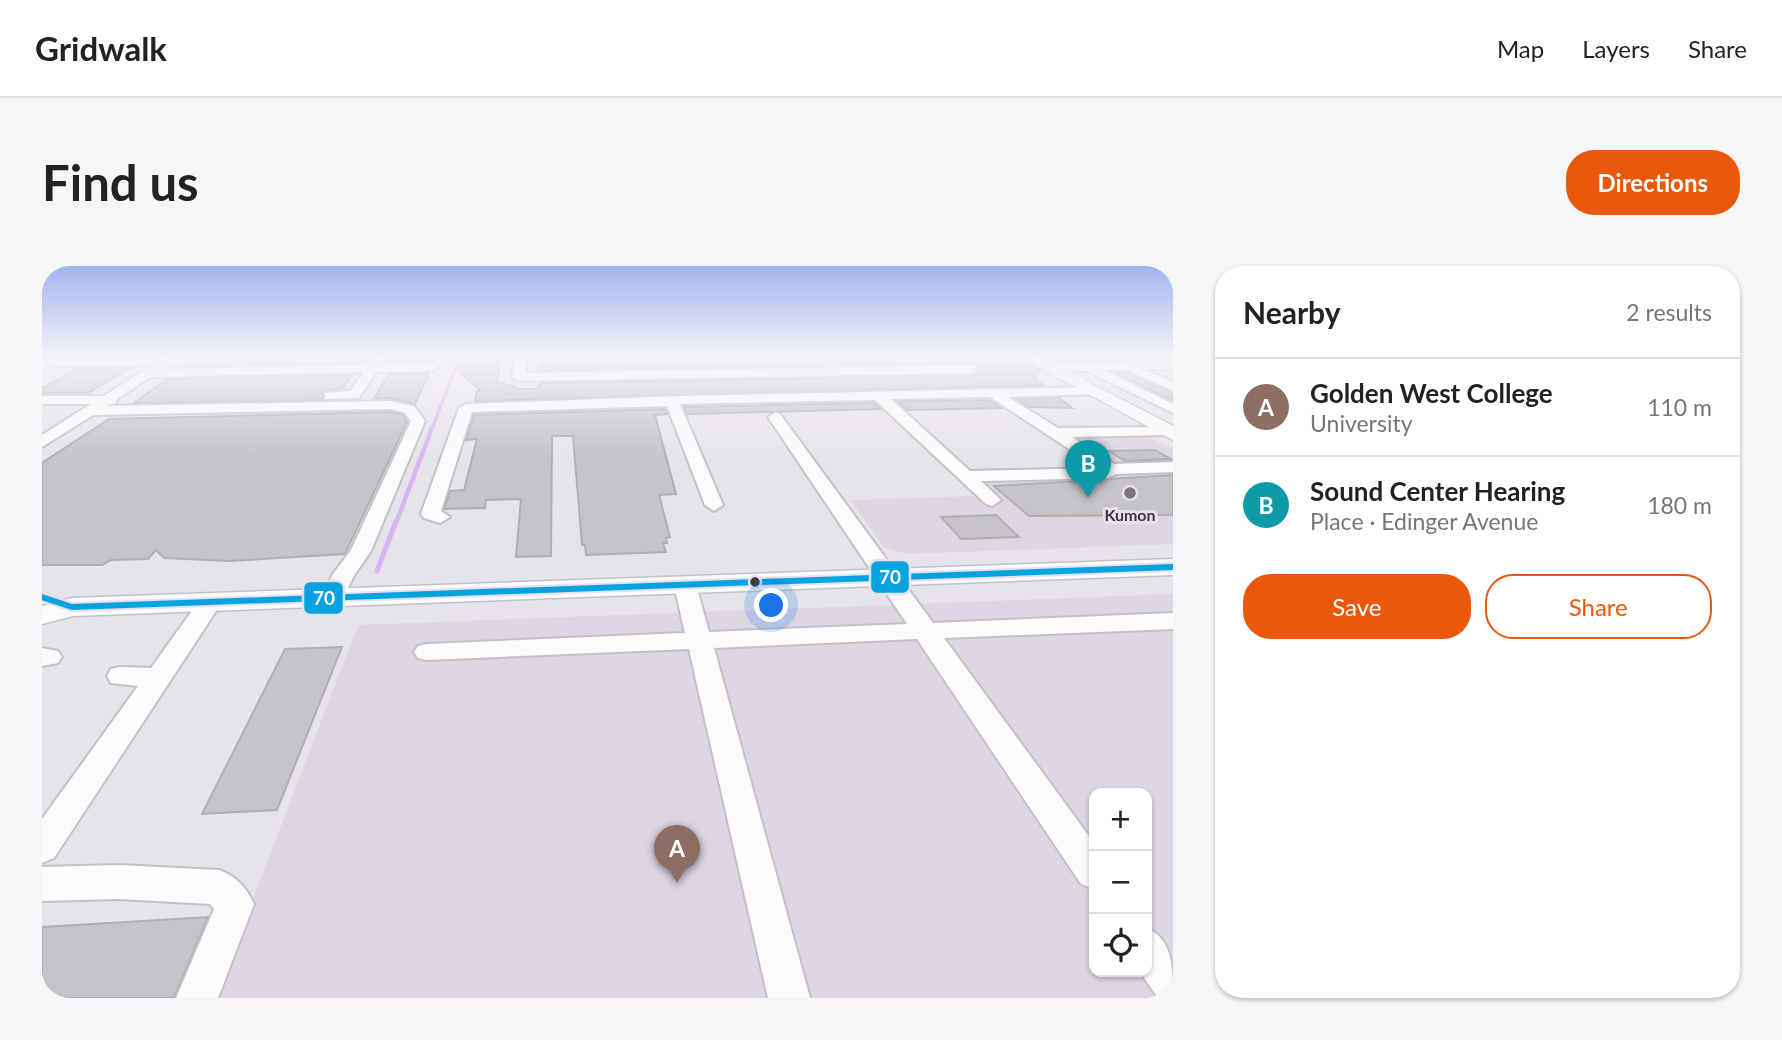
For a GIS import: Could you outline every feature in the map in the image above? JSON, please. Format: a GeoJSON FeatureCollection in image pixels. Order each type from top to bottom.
{"type":"FeatureCollection","features":[{"type":"Feature","properties":{"kind":"main road"},"geometry":{"type":"LineString","coordinates":[[1092,391],[1163,437]]}},
{"type":"Feature","properties":{"kind":"main road"},"geometry":{"type":"LineString","coordinates":[[42,615],[72,607],[1173,567]]}},
{"type":"Feature","properties":{"kind":"main road"},"geometry":{"type":"LineString","coordinates":[[42,597],[72,607]]}},
{"type":"Feature","properties":{"kind":"street"},"geometry":{"type":"LineString","coordinates":[[44,440],[123,390]]}},
{"type":"Feature","properties":{"kind":"street"},"geometry":{"type":"LineString","coordinates":[[42,400],[355,395],[357,390]]}},
{"type":"Feature","properties":{"kind":"street"},"geometry":{"type":"LineString","coordinates":[[1136,390],[1173,408]]}},
{"type":"Feature","properties":{"kind":"street"},"geometry":{"type":"LineString","coordinates":[[440,517],[431,514],[466,408],[680,400],[1092,391]]}},
{"type":"Feature","properties":{"kind":"street"},"geometry":{"type":"LineString","coordinates":[[993,393],[1111,469]]}},
{"type":"Feature","properties":{"kind":"street"},"geometry":{"type":"LineString","coordinates":[[879,396],[992,500]]}},
{"type":"Feature","properties":{"kind":"street"},"geometry":{"type":"LineString","coordinates":[[672,402],[713,505]]}},
{"type":"Feature","properties":{"kind":"street"},"geometry":{"type":"LineString","coordinates":[[90,411],[376,405],[409,410],[418,421],[361,551],[344,574],[332,598]]}},
{"type":"Feature","properties":{"kind":"street"},"geometry":{"type":"LineString","coordinates":[[775,417],[1089,865]]}},
{"type":"Feature","properties":{"kind":"street"},"geometry":{"type":"LineString","coordinates":[[1050,430],[1163,437]]}},
{"type":"Feature","properties":{"kind":"street"},"geometry":{"type":"LineString","coordinates":[[966,476],[1108,472],[1111,469],[1173,467]]}},
{"type":"Feature","properties":{"kind":"street"},"geometry":{"type":"LineString","coordinates":[[685,585],[789,998]]}},
{"type":"Feature","properties":{"kind":"street"},"geometry":{"type":"LineString","coordinates":[[42,847],[210,602]]}},
{"type":"Feature","properties":{"kind":"street"},"geometry":{"type":"LineString","coordinates":[[426,652],[1173,621]]}},
{"type":"Feature","properties":{"kind":"street"},"geometry":{"type":"LineString","coordinates":[[120,676],[159,677]]}},
{"type":"Feature","properties":{"kind":"street"},"geometry":{"type":"LineString","coordinates":[[42,884],[119,881],[219,887],[235,904],[197,998]]}},
{"type":"Feature","properties":{"kind":"street"},"geometry":{"type":"LineString","coordinates":[[1152,954],[1173,985]]}},
{"type":"Feature","properties":{"kind":"shaded area"},"geometry":{"type":"Polygon","coordinates":[[[1143,434],[1173,449],[1173,544],[906,554],[885,548],[850,500],[975,496],[953,473],[1096,468],[1108,462],[1068,436],[1143,434]]]}},
{"type":"Feature","properties":{"kind":"shaded area"},"geometry":{"type":"Polygon","coordinates":[[[1173,594],[1173,998],[215,998],[358,625],[1173,594]]]}},
{"type":"Feature","properties":{"kind":"building"},"geometry":{"type":"Polygon","coordinates":[[[42,390],[93,390],[88,393],[42,393],[42,390]]]}},
{"type":"Feature","properties":{"kind":"building"},"geometry":{"type":"Polygon","coordinates":[[[152,390],[331,390],[323,391],[323,400],[134,403],[152,390]]]}},
{"type":"Feature","properties":{"kind":"building"},"geometry":{"type":"Polygon","coordinates":[[[379,390],[421,390],[415,404],[390,398],[374,399],[379,390]]]}},
{"type":"Feature","properties":{"kind":"building"},"geometry":{"type":"Polygon","coordinates":[[[480,390],[860,390],[475,401],[480,390]]]}},
{"type":"Feature","properties":{"kind":"building"},"geometry":{"type":"Polygon","coordinates":[[[1151,390],[1173,393],[1173,401],[1151,390]]]}},
{"type":"Feature","properties":{"kind":"building"},"geometry":{"type":"Polygon","coordinates":[[[1059,398],[1072,408],[1029,407],[1017,399],[1059,398]]]}},
{"type":"Feature","properties":{"kind":"building"},"geometry":{"type":"Polygon","coordinates":[[[989,400],[1001,408],[907,410],[898,401],[989,400]]]}},
{"type":"Feature","properties":{"kind":"building"},"geometry":{"type":"Polygon","coordinates":[[[874,403],[881,409],[687,414],[684,407],[874,403]]]}},
{"type":"Feature","properties":{"kind":"building"},"geometry":{"type":"Polygon","coordinates":[[[665,409],[667,414],[655,415],[676,494],[659,495],[670,537],[666,538],[667,543],[663,543],[666,552],[586,555],[585,545],[582,545],[573,436],[552,436],[551,556],[516,557],[521,499],[486,500],[485,508],[444,509],[450,491],[464,490],[477,439],[466,440],[474,415],[665,409]]]}},
{"type":"Feature","properties":{"kind":"building"},"geometry":{"type":"Polygon","coordinates":[[[389,412],[403,414],[407,422],[345,554],[230,561],[164,558],[156,550],[148,559],[111,560],[102,565],[42,565],[42,463],[109,419],[389,412]]]}},
{"type":"Feature","properties":{"kind":"building"},"geometry":{"type":"Polygon","coordinates":[[[1155,450],[1171,459],[1125,461],[1109,451],[1155,450]]]}},
{"type":"Feature","properties":{"kind":"building"},"geometry":{"type":"Polygon","coordinates":[[[1173,475],[1173,515],[1029,516],[994,486],[1173,475]]]}},
{"type":"Feature","properties":{"kind":"building"},"geometry":{"type":"Polygon","coordinates":[[[996,515],[1019,537],[961,539],[941,517],[996,515]]]}},
{"type":"Feature","properties":{"kind":"building"},"geometry":{"type":"Polygon","coordinates":[[[342,647],[277,810],[202,814],[285,649],[342,647]]]}},
{"type":"Feature","properties":{"kind":"building"},"geometry":{"type":"Polygon","coordinates":[[[208,917],[174,998],[42,998],[42,927],[208,917]]]}},
{"type":"Feature","properties":{"kind":"waterway"},"geometry":{"type":"LineString","coordinates":[[432,429],[447,390]]}},
{"type":"Feature","properties":{"kind":"waterway"},"geometry":{"type":"LineString","coordinates":[[396,523],[432,428]]}},
{"type":"Feature","properties":{"kind":"waterway"},"geometry":{"type":"LineString","coordinates":[[377,571],[396,521]]}},
{"type":"Feature","properties":{"kind":"transit line","name":"70"},"geometry":{"type":"LineString","coordinates":[[42,597],[72,607],[1173,567]]}},
{"type":"Feature","properties":{"kind":"place","name":"Kumon"},"geometry":{"type":"Point","coordinates":[1130,493]}},
{"type":"Feature","properties":{"kind":"place","name":"Sound Center Hearing"},"geometry":{"type":"Point","coordinates":[1088,498]}},
{"type":"Feature","properties":{"kind":"place","name":"Golden West College"},"geometry":{"type":"Point","coordinates":[677,883]}}]}
